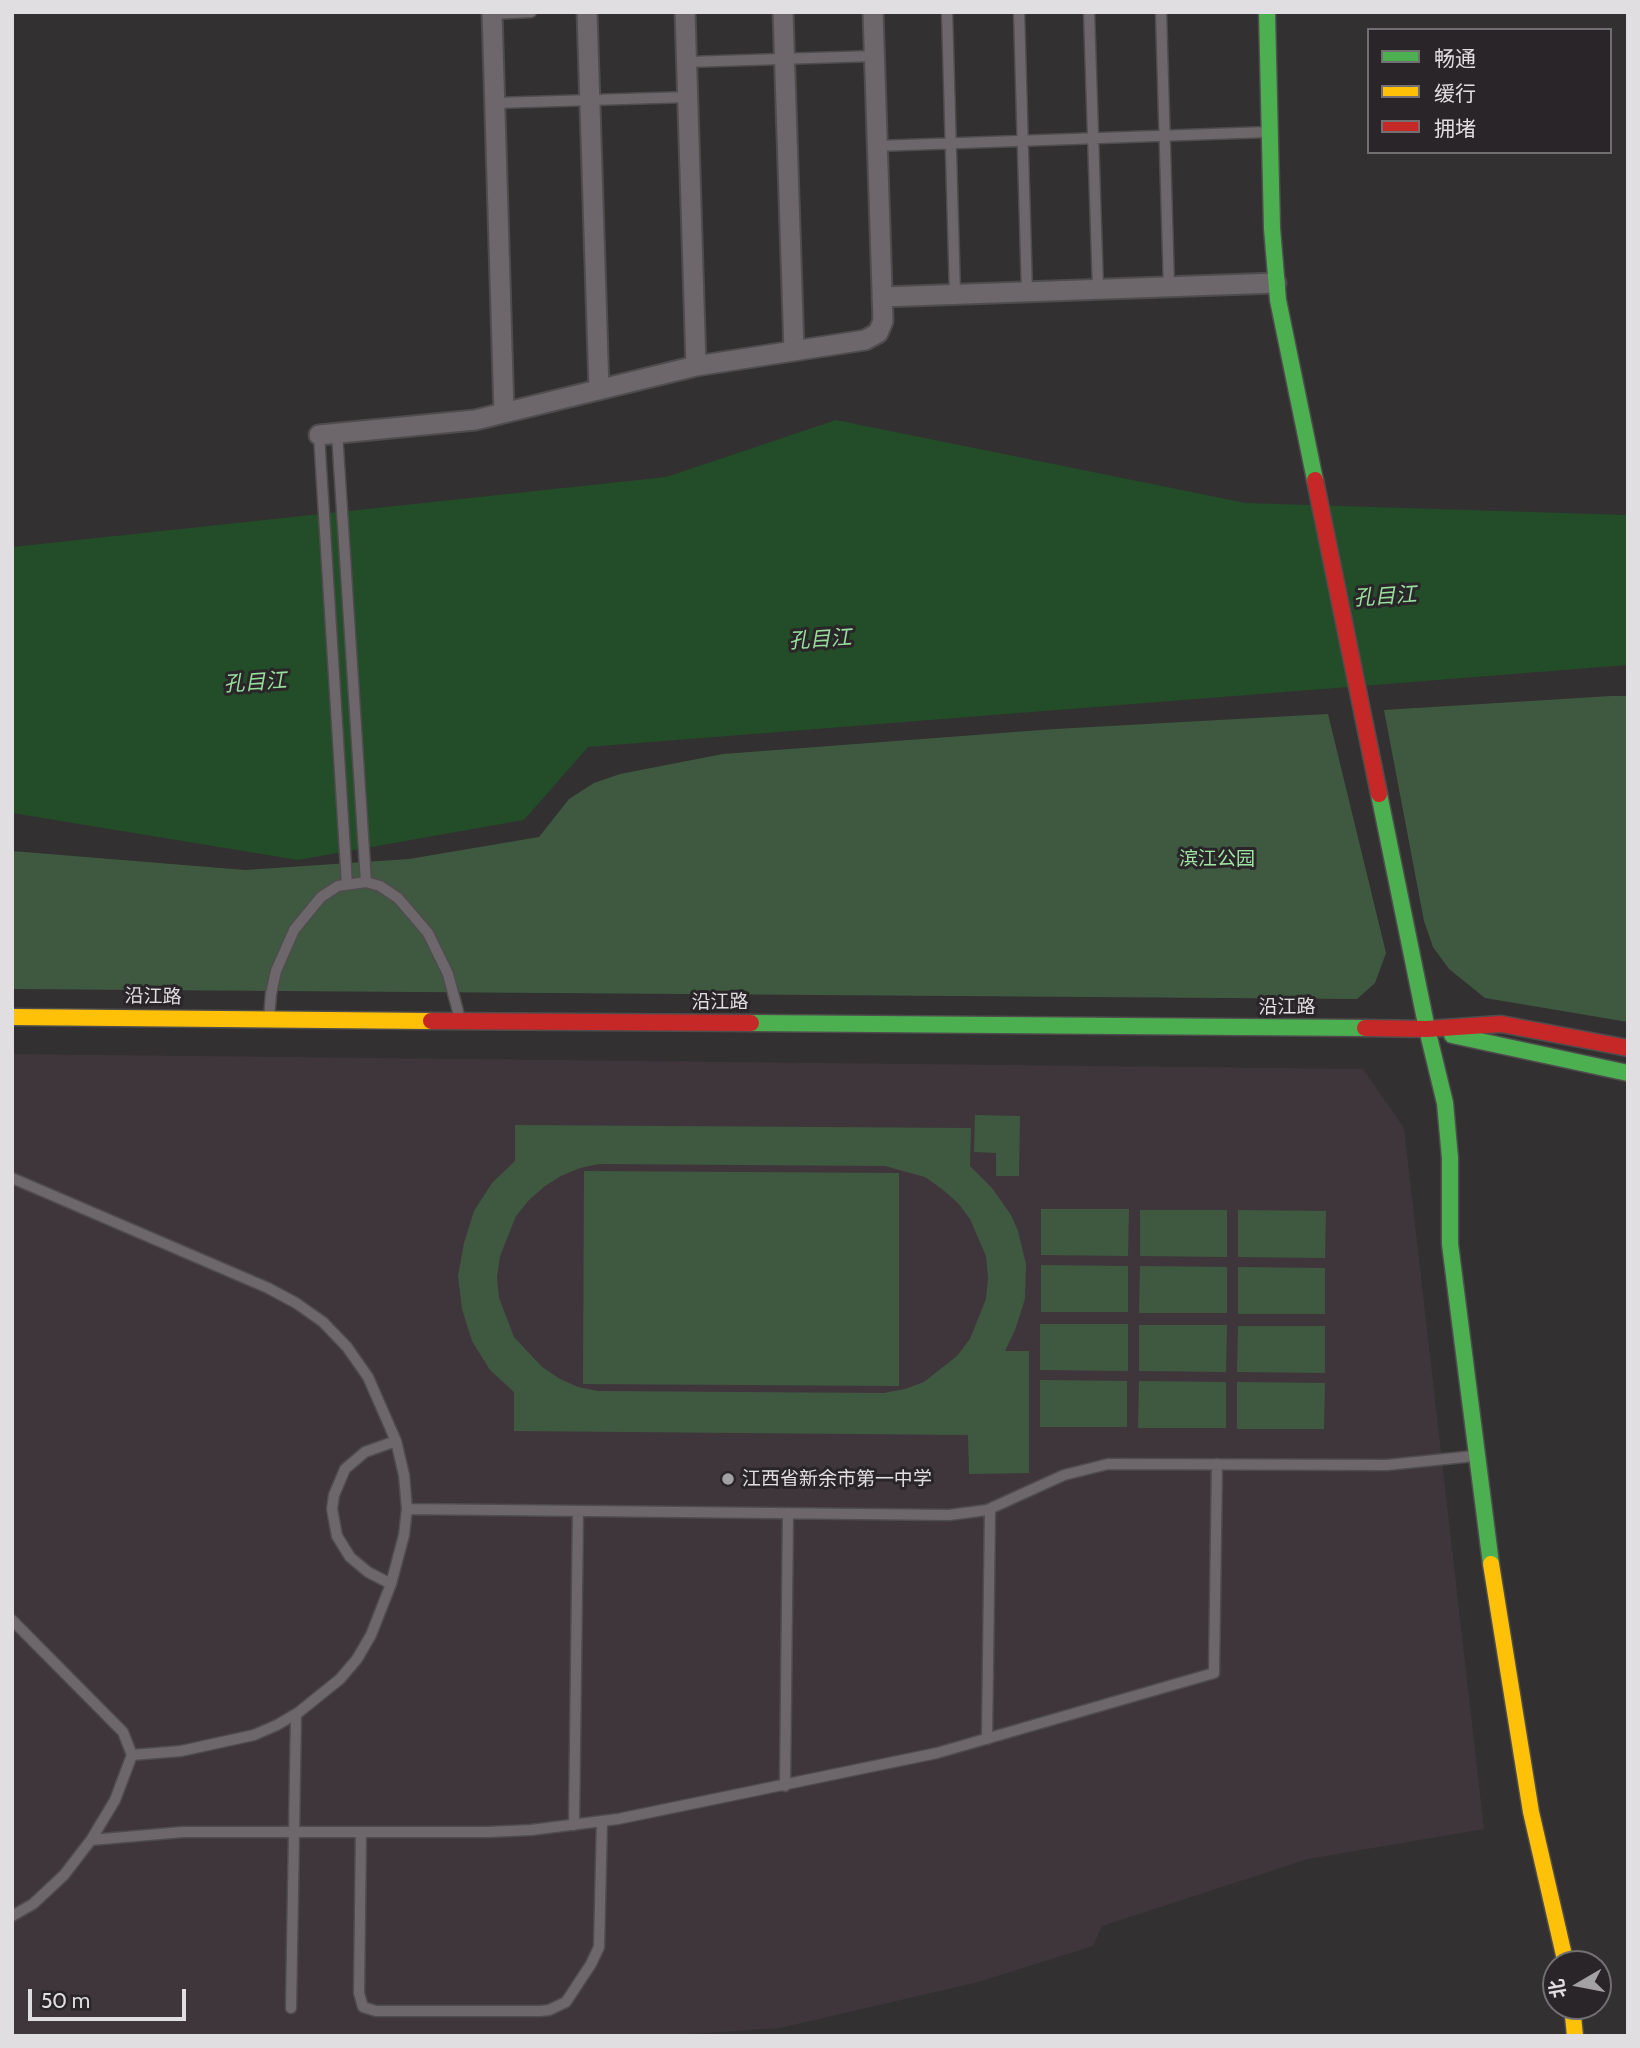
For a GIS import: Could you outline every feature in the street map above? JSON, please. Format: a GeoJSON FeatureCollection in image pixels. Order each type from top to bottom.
{"type":"FeatureCollection","features":[{"type":"Feature","properties":{"kind":"street"},"geometry":{"type":"LineString","coordinates":[[587,12],[599,390]]}},
{"type":"Feature","properties":{"kind":"street"},"geometry":{"type":"LineString","coordinates":[[685,12],[696,366]]}},
{"type":"Feature","properties":{"kind":"street"},"geometry":{"type":"LineString","coordinates":[[783,12],[794,351]]}},
{"type":"Feature","properties":{"kind":"street"},"geometry":{"type":"LineString","coordinates":[[328,434],[445,424],[504,413],[696,366],[865,340],[878,333],[883,321],[873,12]]}},
{"type":"Feature","properties":{"kind":"street"},"geometry":{"type":"LineString","coordinates":[[1267,12],[1272,228],[1276,283],[1368,748],[1449,1129],[1450,1244],[1489,1551],[1531,1812],[1563,1950]]}},
{"type":"Feature","properties":{"kind":"street"},"geometry":{"type":"LineString","coordinates":[[492,13],[504,413]]}},
{"type":"Feature","properties":{"kind":"street"},"geometry":{"type":"LineString","coordinates":[[882,297],[1276,283]]}},
{"type":"Feature","properties":{"kind":"street","name":"沿江路"},"geometry":{"type":"LineString","coordinates":[[12,1017],[1427,1029],[1500,1024],[1628,1048]]}},
{"type":"Feature","properties":{"kind":"street","name":"沿江路"},"geometry":{"type":"LineString","coordinates":[[1427,1029],[1580,1065],[1628,1073]]}},
{"type":"Feature","properties":{"kind":"lane"},"geometry":{"type":"LineString","coordinates":[[492,13],[531,12]]}},
{"type":"Feature","properties":{"kind":"lane"},"geometry":{"type":"LineString","coordinates":[[947,12],[955,294]]}},
{"type":"Feature","properties":{"kind":"lane"},"geometry":{"type":"LineString","coordinates":[[1019,12],[1027,292]]}},
{"type":"Feature","properties":{"kind":"lane"},"geometry":{"type":"LineString","coordinates":[[1089,12],[1098,289]]}},
{"type":"Feature","properties":{"kind":"lane"},"geometry":{"type":"LineString","coordinates":[[1161,12],[1169,287]]}},
{"type":"Feature","properties":{"kind":"lane"},"geometry":{"type":"LineString","coordinates":[[687,62],[874,56]]}},
{"type":"Feature","properties":{"kind":"lane"},"geometry":{"type":"LineString","coordinates":[[495,103],[688,97]]}},
{"type":"Feature","properties":{"kind":"lane"},"geometry":{"type":"LineString","coordinates":[[877,146],[1270,132]]}},
{"type":"Feature","properties":{"kind":"lane"},"geometry":{"type":"LineString","coordinates":[[328,434],[340,476],[366,882]]}},
{"type":"Feature","properties":{"kind":"lane"},"geometry":{"type":"LineString","coordinates":[[328,434],[321,477],[347,884]]}},
{"type":"Feature","properties":{"kind":"lane"},"geometry":{"type":"LineString","coordinates":[[269,1019],[276,971],[295,930],[321,897],[338,886],[366,882],[380,886],[398,898],[428,933],[448,974],[460,1021]]}},
{"type":"Feature","properties":{"kind":"lane"},"geometry":{"type":"LineString","coordinates":[[12,1178],[268,1288],[323,1322],[347,1347],[368,1377],[396,1441],[404,1475],[407,1509],[404,1535],[391,1584],[371,1635],[357,1659],[321,1697],[277,1726],[230,1742],[181,1751],[132,1755]]}},
{"type":"Feature","properties":{"kind":"lane"},"geometry":{"type":"LineString","coordinates":[[391,1584],[350,1557],[337,1536],[332,1509],[334,1495],[345,1469],[365,1452],[396,1441]]}},
{"type":"Feature","properties":{"kind":"lane"},"geometry":{"type":"LineString","coordinates":[[407,1509],[949,1515],[990,1509],[1064,1475],[1093,1466],[1387,1465],[1477,1456]]}},
{"type":"Feature","properties":{"kind":"lane"},"geometry":{"type":"LineString","coordinates":[[92,1840],[183,1832],[488,1832],[602,1821],[661,1812],[886,1765],[987,1740],[1214,1673],[1217,1464]]}},
{"type":"Feature","properties":{"kind":"lane"},"geometry":{"type":"LineString","coordinates":[[987,1740],[990,1509]]}},
{"type":"Feature","properties":{"kind":"lane"},"geometry":{"type":"LineString","coordinates":[[574,1825],[578,1511]]}},
{"type":"Feature","properties":{"kind":"lane"},"geometry":{"type":"LineString","coordinates":[[785,1786],[788,1513]]}},
{"type":"Feature","properties":{"kind":"lane"},"geometry":{"type":"LineString","coordinates":[[12,1620],[123,1731],[132,1755],[115,1800],[92,1840],[64,1875],[33,1904],[12,1916]]}},
{"type":"Feature","properties":{"kind":"lane"},"geometry":{"type":"LineString","coordinates":[[291,2008],[296,1715]]}},
{"type":"Feature","properties":{"kind":"lane"},"geometry":{"type":"LineString","coordinates":[[361,1832],[359,1993],[363,2007],[376,2011],[540,2011],[566,2002],[592,1964],[599,1947],[602,1821]]}},
{"type":"Feature","properties":{"kind":"shaded area","name":"江西省新余市第一中学"},"geometry":{"type":"Polygon","coordinates":[[[12,1054],[1363,1069],[1404,1128],[1484,1829],[1308,1859],[1102,1926],[1093,1946],[978,1982],[780,2028],[662,2036],[12,2036],[12,1054]]]}},
{"type":"Feature","properties":{"kind":"green space"},"geometry":{"type":"Polygon","coordinates":[[[1628,696],[1628,1022],[1485,998],[1449,969],[1433,947],[1424,921],[1384,710],[1628,696]]]}},
{"type":"Feature","properties":{"kind":"green space","name":"滨江公园"},"geometry":{"type":"Polygon","coordinates":[[[1328,714],[1386,953],[1375,983],[1357,999],[12,989],[12,851],[245,870],[409,859],[539,837],[569,799],[594,783],[620,774],[723,754],[1055,729],[1328,714]]]}},
{"type":"Feature","properties":{"kind":"green space"},"geometry":{"type":"Polygon","coordinates":[[[975,1115],[1020,1116],[1019,1176],[996,1176],[996,1153],[974,1152],[975,1115]]]}},
{"type":"Feature","properties":{"kind":"green space"},"geometry":{"type":"Polygon","coordinates":[[[515,1125],[971,1128],[970,1166],[992,1188],[1011,1215],[1026,1264],[1025,1299],[1005,1351],[1029,1351],[1029,1473],[969,1474],[968,1435],[514,1431],[514,1392],[490,1370],[472,1341],[462,1309],[458,1276],[474,1211],[492,1183],[515,1161],[515,1125]],[[599,1164],[561,1176],[529,1200],[516,1216],[500,1256],[497,1277],[499,1298],[514,1337],[542,1367],[560,1379],[578,1387],[598,1391],[884,1393],[924,1382],[957,1356],[970,1339],[986,1299],[986,1256],[970,1219],[958,1203],[925,1177],[885,1166],[599,1164]]]}},
{"type":"Feature","properties":{"kind":"green space"},"geometry":{"type":"Polygon","coordinates":[[[584,1171],[899,1173],[899,1386],[583,1384],[584,1171]]]}},
{"type":"Feature","properties":{"kind":"green space"},"geometry":{"type":"Polygon","coordinates":[[[1041,1209],[1129,1209],[1128,1256],[1041,1255],[1041,1209]]]}},
{"type":"Feature","properties":{"kind":"green space"},"geometry":{"type":"Polygon","coordinates":[[[1140,1210],[1227,1210],[1227,1257],[1140,1256],[1140,1210]]]}},
{"type":"Feature","properties":{"kind":"green space"},"geometry":{"type":"Polygon","coordinates":[[[1238,1210],[1326,1211],[1325,1258],[1238,1257],[1238,1210]]]}},
{"type":"Feature","properties":{"kind":"green space"},"geometry":{"type":"Polygon","coordinates":[[[1041,1265],[1128,1266],[1128,1312],[1041,1312],[1041,1265]]]}},
{"type":"Feature","properties":{"kind":"green space"},"geometry":{"type":"Polygon","coordinates":[[[1140,1266],[1227,1267],[1227,1313],[1139,1313],[1140,1266]]]}},
{"type":"Feature","properties":{"kind":"green space"},"geometry":{"type":"Polygon","coordinates":[[[1238,1267],[1325,1268],[1325,1314],[1238,1314],[1238,1267]]]}},
{"type":"Feature","properties":{"kind":"green space"},"geometry":{"type":"Polygon","coordinates":[[[1040,1324],[1128,1324],[1128,1371],[1040,1370],[1040,1324]]]}},
{"type":"Feature","properties":{"kind":"green space"},"geometry":{"type":"Polygon","coordinates":[[[1139,1325],[1227,1325],[1226,1372],[1139,1371],[1139,1325]]]}},
{"type":"Feature","properties":{"kind":"green space"},"geometry":{"type":"Polygon","coordinates":[[[1238,1326],[1325,1326],[1325,1373],[1237,1372],[1238,1326]]]}},
{"type":"Feature","properties":{"kind":"green space"},"geometry":{"type":"Polygon","coordinates":[[[1040,1380],[1127,1381],[1127,1427],[1040,1427],[1040,1380]]]}},
{"type":"Feature","properties":{"kind":"green space"},"geometry":{"type":"Polygon","coordinates":[[[1139,1381],[1226,1382],[1226,1428],[1138,1428],[1139,1381]]]}},
{"type":"Feature","properties":{"kind":"green space"},"geometry":{"type":"Polygon","coordinates":[[[1237,1382],[1325,1383],[1324,1429],[1237,1429],[1237,1382]]]}},
{"type":"Feature","properties":{"kind":"water","name":"孔目江"},"geometry":{"type":"Polygon","coordinates":[[[836,420],[1246,503],[1628,515],[1628,665],[588,747],[524,820],[298,860],[12,813],[12,547],[666,477],[836,420]]]}},
{"type":"Feature","properties":{"kind":"traffic: fast"},"geometry":{"type":"LineString","coordinates":[[1267,12],[1272,228],[1278,300],[1315,480]]}},
{"type":"Feature","properties":{"kind":"traffic: fast"},"geometry":{"type":"LineString","coordinates":[[1379,794],[1427,1029],[1445,1103],[1450,1158],[1450,1244],[1491,1564]]}},
{"type":"Feature","properties":{"kind":"traffic: fast"},"geometry":{"type":"LineString","coordinates":[[751,1023],[1365,1028]]}},
{"type":"Feature","properties":{"kind":"traffic: fast"},"geometry":{"type":"LineString","coordinates":[[1452,1035],[1628,1073]]}},
{"type":"Feature","properties":{"kind":"traffic: slow"},"geometry":{"type":"LineString","coordinates":[[12,1017],[431,1021]]}},
{"type":"Feature","properties":{"kind":"traffic: slow"},"geometry":{"type":"LineString","coordinates":[[1491,1564],[1531,1812],[1563,1950]]}},
{"type":"Feature","properties":{"kind":"traffic: slow"},"geometry":{"type":"LineString","coordinates":[[1573,2020],[1575,2036]]}},
{"type":"Feature","properties":{"kind":"traffic: jam"},"geometry":{"type":"LineString","coordinates":[[1315,480],[1379,794]]}},
{"type":"Feature","properties":{"kind":"traffic: jam"},"geometry":{"type":"LineString","coordinates":[[431,1021],[751,1023]]}},
{"type":"Feature","properties":{"kind":"traffic: jam"},"geometry":{"type":"LineString","coordinates":[[1365,1028],[1427,1029],[1501,1024],[1628,1048]]}},
{"type":"Feature","properties":{"kind":"place","name":"江西省新余市第一中学"},"geometry":{"type":"Point","coordinates":[728,1479]}}]}
